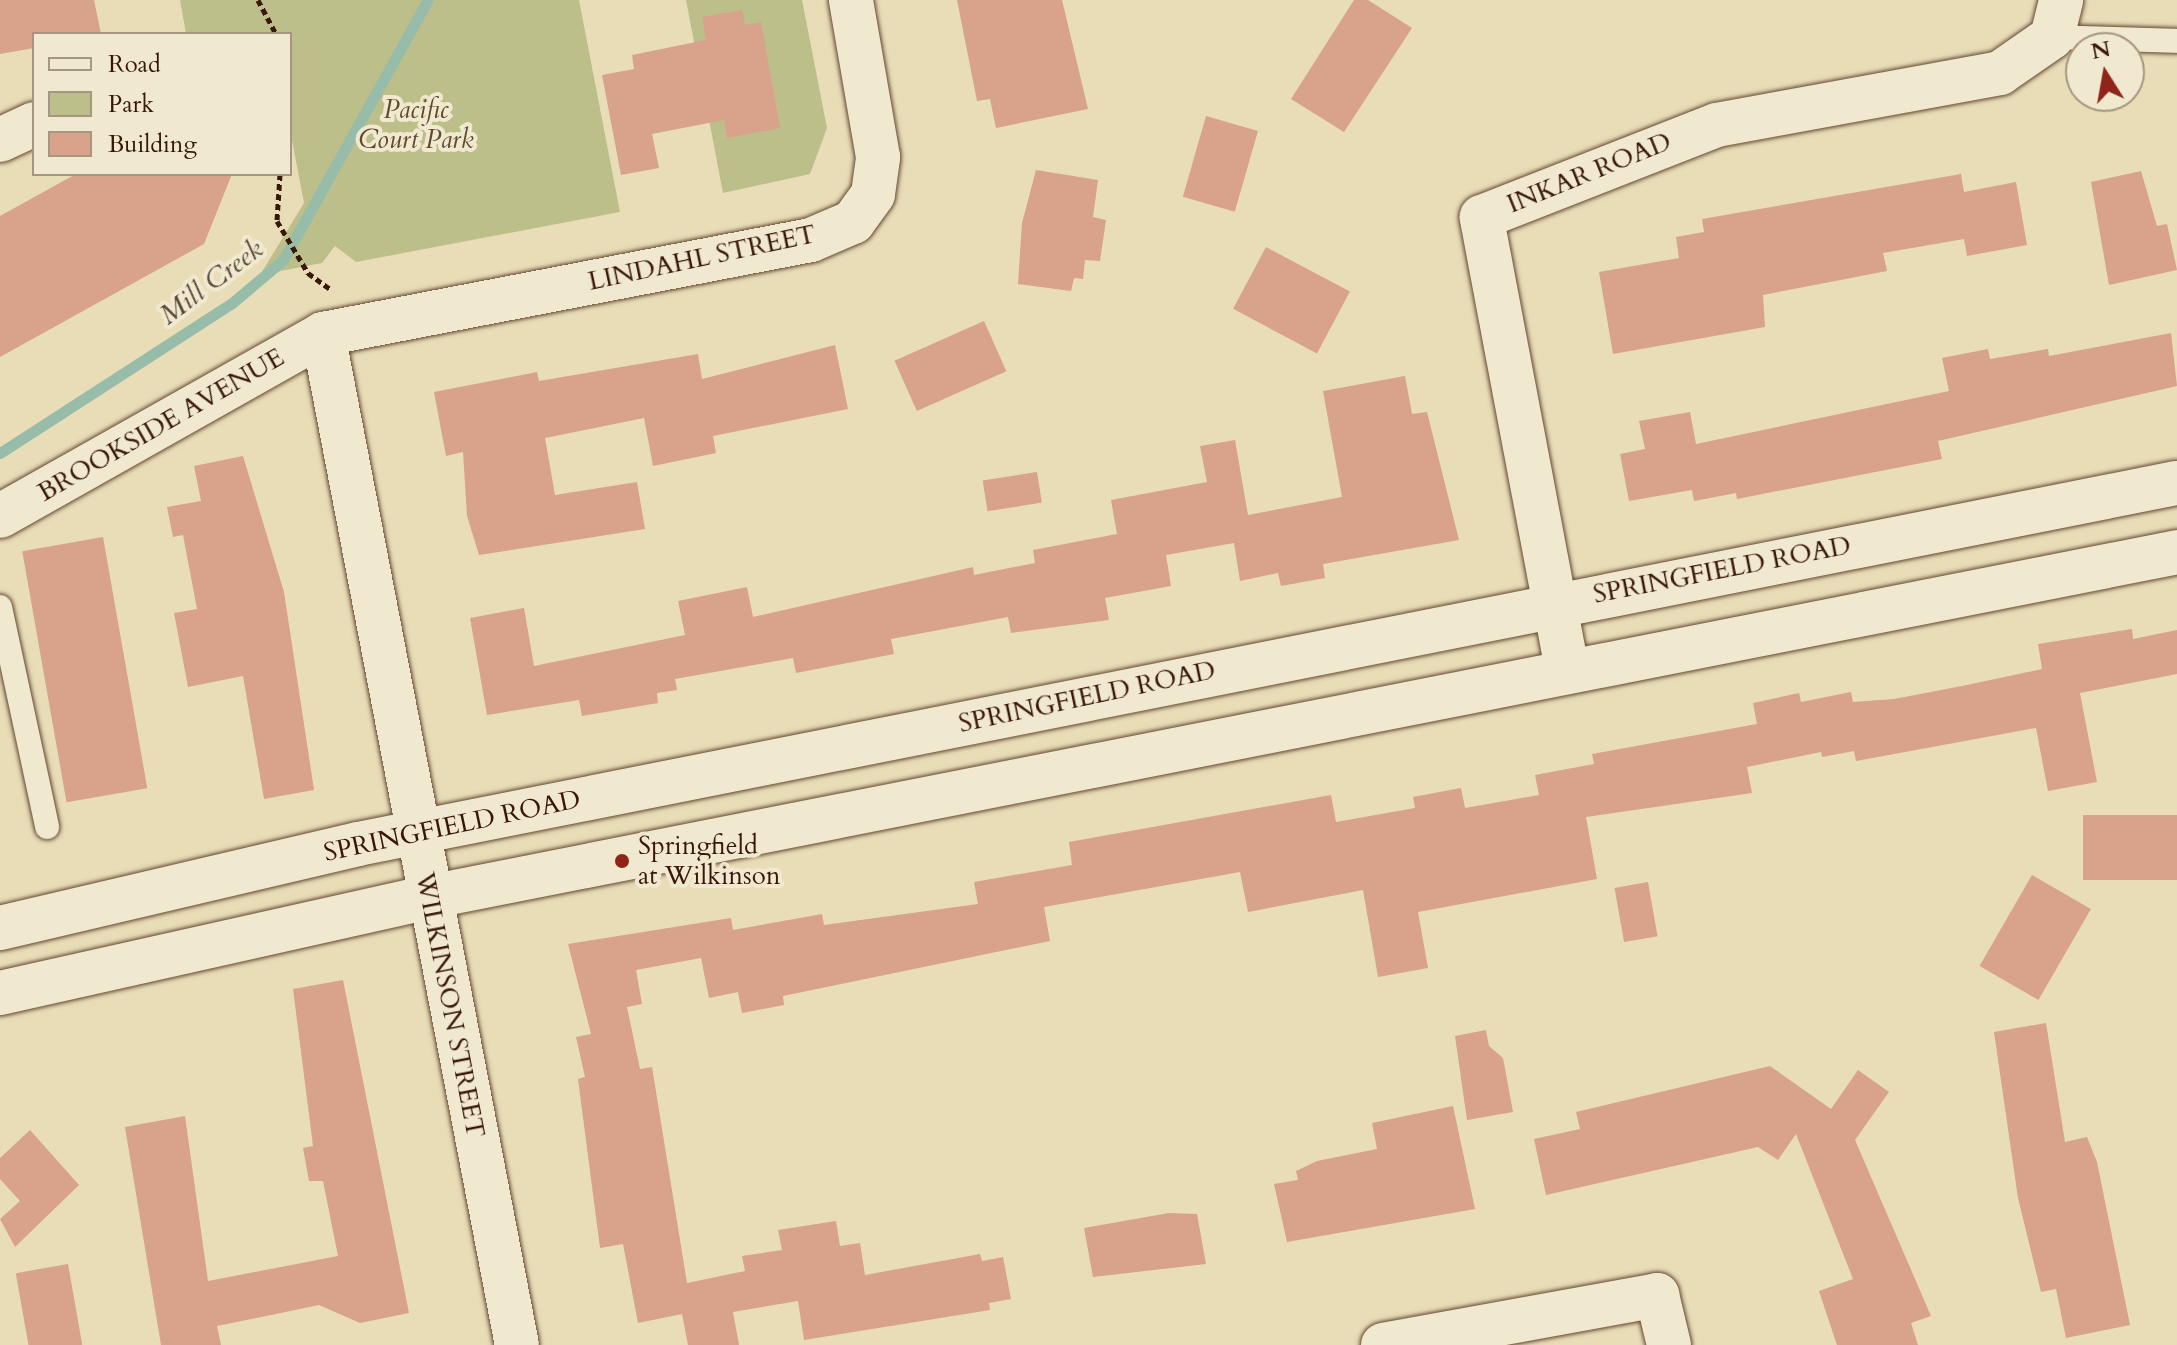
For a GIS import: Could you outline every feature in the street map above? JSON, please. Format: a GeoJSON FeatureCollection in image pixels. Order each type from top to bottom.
{"type":"FeatureCollection","features":[{"type":"Feature","properties":{"kind":"main road","name":"LINDAHL STREET"},"geometry":{"type":"LineString","coordinates":[[323,334],[811,240],[853,222],[873,194],[878,157],[851,0]]}},
{"type":"Feature","properties":{"kind":"main road","name":"INKAR ROAD"},"geometry":{"type":"LineString","coordinates":[[1567,669],[1482,217],[1717,125],[2000,73],[2056,18]]}},
{"type":"Feature","properties":{"kind":"main road"},"geometry":{"type":"LineString","coordinates":[[0,140],[32,125]]}},
{"type":"Feature","properties":{"kind":"main road","name":"BROOKSIDE AVENUE"},"geometry":{"type":"LineString","coordinates":[[0,516],[323,334]]}},
{"type":"Feature","properties":{"kind":"main road","name":"WILKINSON STREET"},"geometry":{"type":"LineString","coordinates":[[323,334],[416,833],[517,1345]]}},
{"type":"Feature","properties":{"kind":"main road","name":"SPRINGFIELD ROAD"},"geometry":{"type":"LineString","coordinates":[[0,928],[416,833],[1555,602],[2177,483]]}},
{"type":"Feature","properties":{"kind":"main road"},"geometry":{"type":"LineString","coordinates":[[0,993],[429,897],[1567,669],[2177,552]]}},
{"type":"Feature","properties":{"kind":"main road"},"geometry":{"type":"LineString","coordinates":[[1383,1345],[1657,1295],[1669,1345]]}},
{"type":"Feature","properties":{"kind":"lane"},"geometry":{"type":"LineString","coordinates":[[2056,18],[2177,41]]}},
{"type":"Feature","properties":{"kind":"lane"},"geometry":{"type":"LineString","coordinates":[[0,607],[47,827]]}},
{"type":"Feature","properties":{"kind":"path"},"geometry":{"type":"LineString","coordinates":[[258,0],[275,32]]}},
{"type":"Feature","properties":{"kind":"path"},"geometry":{"type":"LineString","coordinates":[[280,176],[277,221],[308,273]]}},
{"type":"Feature","properties":{"kind":"green space","name":"Pacific Court Park"},"geometry":{"type":"Polygon","coordinates":[[[180,0],[579,0],[620,212],[356,262],[335,246],[322,263],[260,275],[304,203],[292,140],[292,32],[186,32],[180,0]]]}},
{"type":"Feature","properties":{"kind":"green space"},"geometry":{"type":"Polygon","coordinates":[[[686,0],[802,0],[827,128],[810,174],[723,193],[686,0]]]}},
{"type":"Feature","properties":{"kind":"building"},"geometry":{"type":"Polygon","coordinates":[[[0,0],[94,0],[101,32],[32,32],[32,48],[0,54],[0,0]]]}},
{"type":"Feature","properties":{"kind":"building"},"geometry":{"type":"Polygon","coordinates":[[[957,0],[1062,0],[1088,109],[996,128],[990,99],[977,101],[957,0]]]}},
{"type":"Feature","properties":{"kind":"building"},"geometry":{"type":"Polygon","coordinates":[[[1354,0],[1368,0],[1412,28],[1344,132],[1291,99],[1354,0]]]}},
{"type":"Feature","properties":{"kind":"building"},"geometry":{"type":"Polygon","coordinates":[[[742,10],[745,25],[761,22],[780,128],[727,138],[724,120],[652,134],[659,168],[621,175],[602,75],[634,69],[632,55],[706,40],[702,17],[742,10]]]}},
{"type":"Feature","properties":{"kind":"building"},"geometry":{"type":"Polygon","coordinates":[[[1206,116],[1258,131],[1235,212],[1183,197],[1206,116]]]}},
{"type":"Feature","properties":{"kind":"building"},"geometry":{"type":"Polygon","coordinates":[[[1036,170],[1098,180],[1093,217],[1106,220],[1100,261],[1085,260],[1083,279],[1074,278],[1071,291],[1018,284],[1022,223],[1036,170]]]}},
{"type":"Feature","properties":{"kind":"building"},"geometry":{"type":"Polygon","coordinates":[[[2141,171],[2157,226],[2167,224],[2177,270],[2109,285],[2091,182],[2141,171]]]}},
{"type":"Feature","properties":{"kind":"building"},"geometry":{"type":"Polygon","coordinates":[[[1961,174],[1964,192],[2016,182],[2027,245],[1967,256],[1964,239],[1883,253],[1887,271],[1763,295],[1765,327],[1613,354],[1599,272],[1679,258],[1676,237],[1704,232],[1702,219],[1961,174]]]}},
{"type":"Feature","properties":{"kind":"building"},"geometry":{"type":"Polygon","coordinates":[[[72,176],[231,176],[204,244],[0,357],[0,216],[72,176]]]}},
{"type":"Feature","properties":{"kind":"building"},"geometry":{"type":"Polygon","coordinates":[[[1266,247],[1350,292],[1317,353],[1233,309],[1266,247]]]}},
{"type":"Feature","properties":{"kind":"building"},"geometry":{"type":"Polygon","coordinates":[[[984,321],[1006,371],[917,411],[894,361],[984,321]]]}},
{"type":"Feature","properties":{"kind":"building"},"geometry":{"type":"Polygon","coordinates":[[[2171,333],[2177,386],[1938,441],[1942,459],[1737,499],[1736,493],[1694,501],[1692,490],[1629,501],[1620,454],[1645,449],[1639,421],[1690,412],[1696,444],[1949,391],[1942,358],[1988,349],[1990,359],[2048,349],[2049,356],[2171,333]]]}},
{"type":"Feature","properties":{"kind":"building"},"geometry":{"type":"Polygon","coordinates":[[[835,345],[848,409],[713,436],[716,453],[653,466],[644,418],[545,438],[555,495],[637,482],[645,529],[479,555],[467,516],[463,452],[446,456],[434,392],[537,372],[539,381],[698,354],[702,379],[835,345]]]}},
{"type":"Feature","properties":{"kind":"building"},"geometry":{"type":"Polygon","coordinates":[[[1405,376],[1412,414],[1427,412],[1459,540],[1323,564],[1325,578],[1281,586],[1278,573],[1240,581],[1234,543],[1166,555],[1171,586],[1105,598],[1109,620],[1011,633],[1008,617],[891,639],[894,654],[796,673],[793,658],[675,679],[677,690],[657,693],[658,703],[582,716],[579,700],[487,715],[470,618],[524,608],[534,666],[685,635],[678,601],[747,587],[753,617],[973,567],[974,575],[1035,563],[1033,550],[1117,534],[1111,500],[1207,482],[1200,446],[1235,440],[1248,515],[1342,497],[1323,391],[1405,376]]]}},
{"type":"Feature","properties":{"kind":"building"},"geometry":{"type":"Polygon","coordinates":[[[243,456],[284,592],[314,790],[264,799],[243,676],[188,687],[174,613],[197,609],[183,535],[173,537],[167,507],[201,501],[194,466],[243,456]]]}},
{"type":"Feature","properties":{"kind":"building"},"geometry":{"type":"Polygon","coordinates":[[[1037,472],[1042,503],[988,511],[983,481],[1037,472]]]}},
{"type":"Feature","properties":{"kind":"building"},"geometry":{"type":"Polygon","coordinates":[[[103,537],[147,788],[67,802],[22,551],[103,537]]]}},
{"type":"Feature","properties":{"kind":"building"},"geometry":{"type":"Polygon","coordinates":[[[2132,629],[2133,639],[2177,630],[2177,674],[2080,693],[2097,782],[2048,791],[2036,728],[1856,761],[1854,751],[1822,757],[1821,752],[1747,767],[1752,793],[1586,817],[1597,879],[1418,912],[1428,968],[1378,977],[1363,890],[1248,912],[1240,872],[1044,907],[1050,941],[783,996],[784,1005],[742,1013],[738,992],[709,998],[701,958],[636,970],[642,1004],[627,1007],[640,1069],[652,1067],[687,1283],[745,1271],[742,1256],[782,1250],[778,1230],[836,1221],[840,1246],[860,1243],[865,1275],[980,1254],[982,1261],[1003,1257],[1011,1299],[989,1303],[990,1310],[804,1340],[798,1301],[733,1312],[739,1345],[688,1345],[682,1314],[638,1323],[623,1244],[600,1248],[578,1079],[585,1077],[576,1037],[591,1034],[568,944],[731,918],[733,930],[822,914],[824,925],[978,904],[974,882],[1072,865],[1069,842],[1331,795],[1336,822],[1415,808],[1413,797],[1461,788],[1465,808],[1539,795],[1535,775],[1594,764],[1592,754],[1757,724],[1753,703],[1799,693],[1801,702],[1851,692],[1853,702],[1894,699],[1962,686],[2042,669],[2038,644],[2132,629]]]}},
{"type":"Feature","properties":{"kind":"building"},"geometry":{"type":"Polygon","coordinates":[[[2083,815],[2177,815],[2177,880],[2083,880],[2083,815]]]}},
{"type":"Feature","properties":{"kind":"building"},"geometry":{"type":"Polygon","coordinates":[[[2032,875],[2091,909],[2038,1000],[1980,966],[2032,875]]]}},
{"type":"Feature","properties":{"kind":"building"},"geometry":{"type":"Polygon","coordinates":[[[1648,882],[1658,936],[1624,942],[1615,888],[1648,882]]]}},
{"type":"Feature","properties":{"kind":"building"},"geometry":{"type":"Polygon","coordinates":[[[343,980],[409,1313],[360,1323],[319,1305],[217,1326],[221,1345],[161,1345],[125,1127],[185,1116],[208,1281],[338,1256],[323,1181],[309,1181],[303,1148],[313,1146],[293,989],[343,980]]]}},
{"type":"Feature","properties":{"kind":"building"},"geometry":{"type":"Polygon","coordinates":[[[2046,1023],[2065,1142],[2087,1137],[2097,1162],[2130,1325],[2066,1338],[2056,1289],[2041,1292],[2018,1198],[1994,1032],[2046,1023]]]}},
{"type":"Feature","properties":{"kind":"building"},"geometry":{"type":"Polygon","coordinates":[[[1486,1030],[1489,1046],[1503,1058],[1513,1112],[1467,1120],[1455,1036],[1486,1030]]]}},
{"type":"Feature","properties":{"kind":"building"},"geometry":{"type":"Polygon","coordinates":[[[1770,1066],[1831,1109],[1858,1070],[1889,1092],[1855,1140],[1931,1316],[1911,1323],[1918,1345],[1837,1345],[1819,1291],[1853,1279],[1796,1134],[1778,1160],[1758,1147],[1546,1195],[1534,1139],[1580,1129],[1576,1112],[1770,1066]]]}},
{"type":"Feature","properties":{"kind":"building"},"geometry":{"type":"Polygon","coordinates":[[[1453,1106],[1475,1209],[1287,1242],[1274,1184],[1298,1180],[1296,1171],[1317,1161],[1377,1149],[1372,1123],[1453,1106]]]}},
{"type":"Feature","properties":{"kind":"building"},"geometry":{"type":"Polygon","coordinates":[[[30,1130],[79,1185],[15,1247],[0,1219],[20,1201],[0,1179],[0,1158],[30,1130]]]}},
{"type":"Feature","properties":{"kind":"building"},"geometry":{"type":"Polygon","coordinates":[[[1169,1213],[1197,1214],[1206,1264],[1093,1277],[1084,1228],[1169,1213]]]}},
{"type":"Feature","properties":{"kind":"building"},"geometry":{"type":"Polygon","coordinates":[[[68,1264],[82,1345],[28,1345],[16,1273],[68,1264]]]}},
{"type":"Feature","properties":{"kind":"waterway","name":"Mill Creek"},"geometry":{"type":"LineString","coordinates":[[0,453],[232,303],[283,260],[428,0]]}},
{"type":"Feature","properties":{"kind":"place","name":"Springfield at Wilkinson"},"geometry":{"type":"Point","coordinates":[622,861]}}]}
